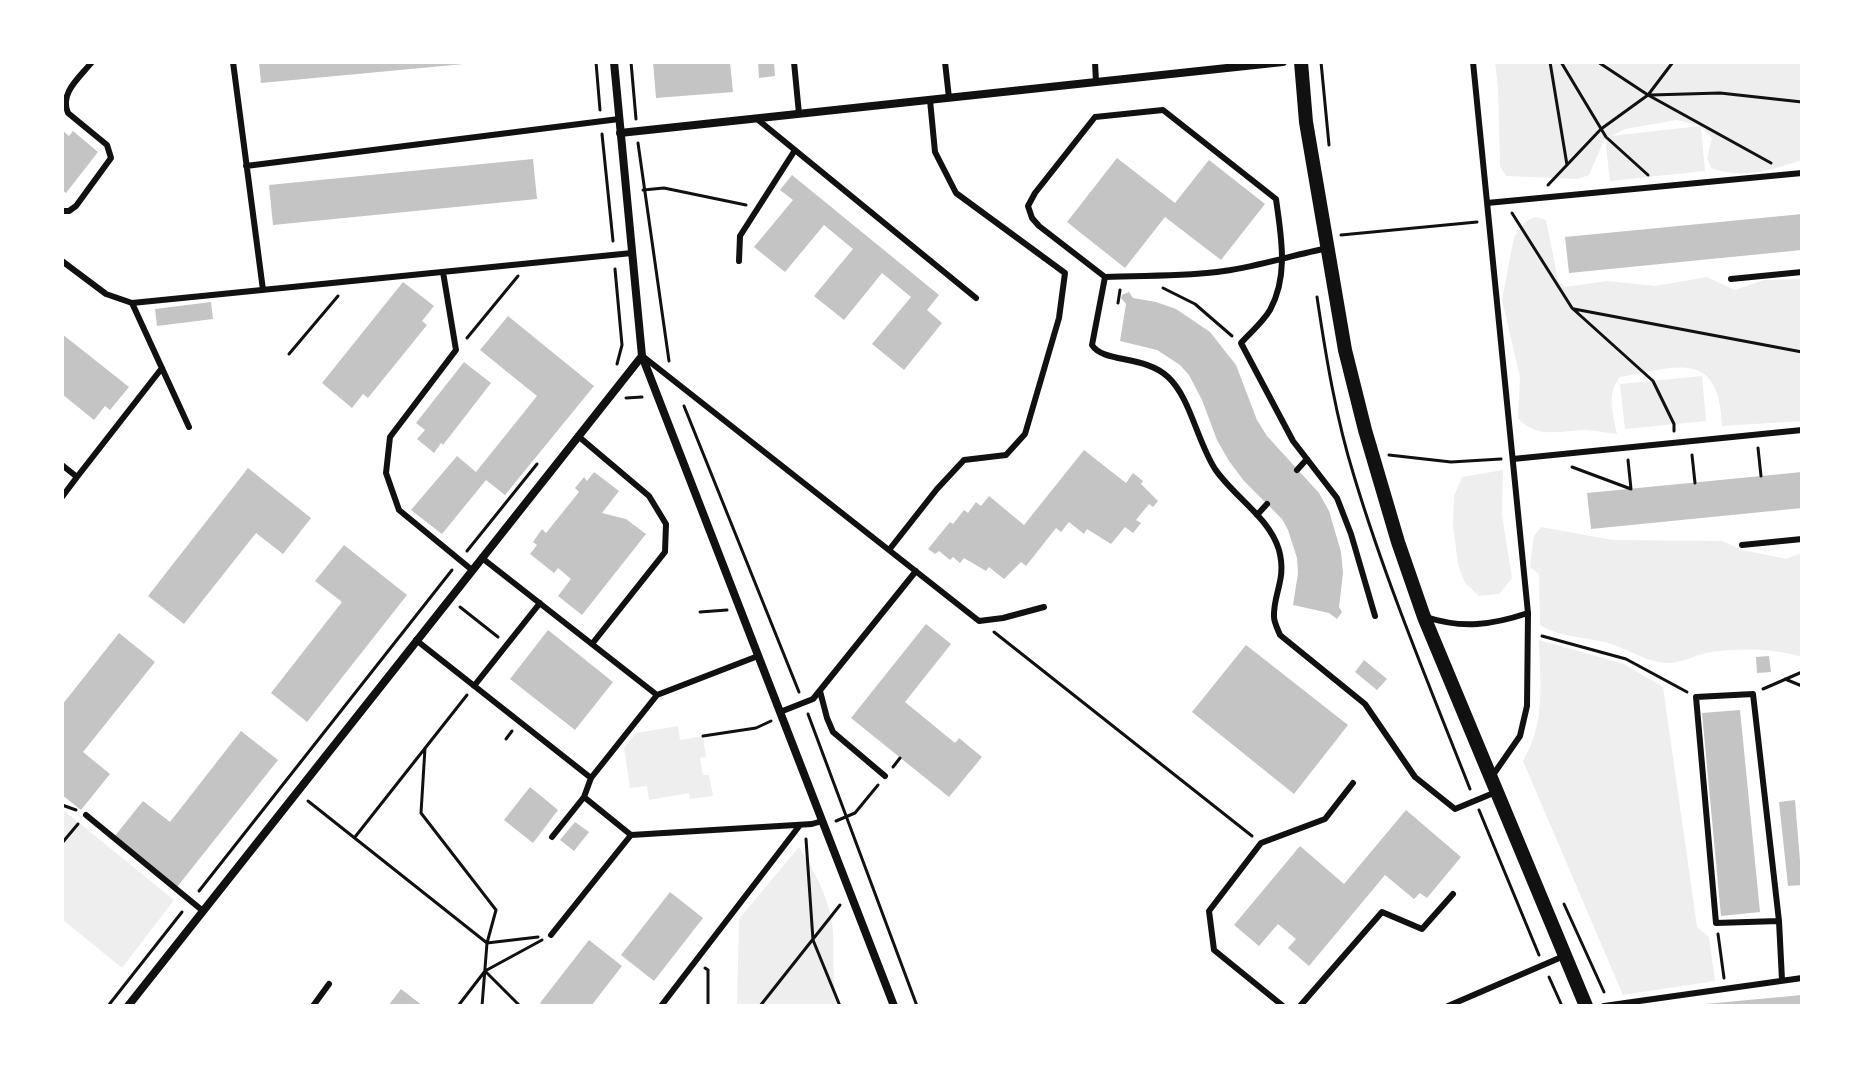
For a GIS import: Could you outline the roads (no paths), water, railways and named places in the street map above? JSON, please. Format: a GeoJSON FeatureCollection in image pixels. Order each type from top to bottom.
{"type":"FeatureCollection","features":[{"type":"Feature","properties":{"kind":"street"},"geometry":{"type":"LineString","coordinates":[[614,62],[642,356],[894,1006]]}},
{"type":"Feature","properties":{"kind":"street"},"geometry":{"type":"LineString","coordinates":[[620,133],[1283,62]]}},
{"type":"Feature","properties":{"kind":"street"},"geometry":{"type":"LineString","coordinates":[[1301,62],[1306,122],[1332,242],[1345,350],[1398,542],[1424,617],[1586,1006]]}},
{"type":"Feature","properties":{"kind":"street"},"geometry":{"type":"LineString","coordinates":[[133,1004],[642,356]]}},
{"type":"Feature","properties":{"kind":"lane"},"geometry":{"type":"LineString","coordinates":[[62,211],[76,206],[111,158],[107,145],[68,113],[65,106],[69,90],[92,62]]}},
{"type":"Feature","properties":{"kind":"lane"},"geometry":{"type":"LineString","coordinates":[[233,62],[263,290]]}},
{"type":"Feature","properties":{"kind":"lane"},"geometry":{"type":"LineString","coordinates":[[794,62],[799,114]]}},
{"type":"Feature","properties":{"kind":"lane"},"geometry":{"type":"LineString","coordinates":[[945,62],[949,98]]}},
{"type":"Feature","properties":{"kind":"lane"},"geometry":{"type":"LineString","coordinates":[[1095,62],[1096,82]]}},
{"type":"Feature","properties":{"kind":"lane"},"geometry":{"type":"LineString","coordinates":[[1473,62],[1528,613],[1527,706],[1520,736],[1492,777]]}},
{"type":"Feature","properties":{"kind":"lane"},"geometry":{"type":"LineString","coordinates":[[889,550],[964,460],[1006,455],[1025,434],[1059,318],[1065,273],[956,193],[935,152],[930,100]]}},
{"type":"Feature","properties":{"kind":"lane"},"geometry":{"type":"LineString","coordinates":[[1332,242],[1284,257],[1223,271],[1105,277],[1039,226],[1028,206],[1095,117],[1163,110],[1276,199],[1284,257],[1276,295],[1269,312],[1241,343],[1293,441],[1337,498],[1375,616]]}},
{"type":"Feature","properties":{"kind":"lane"},"geometry":{"type":"LineString","coordinates":[[246,166],[619,119]]}},
{"type":"Feature","properties":{"kind":"lane"},"geometry":{"type":"LineString","coordinates":[[757,119],[976,298]]}},
{"type":"Feature","properties":{"kind":"lane"},"geometry":{"type":"LineString","coordinates":[[739,261],[740,236],[795,150]]}},
{"type":"Feature","properties":{"kind":"lane"},"geometry":{"type":"LineString","coordinates":[[1487,203],[1802,173]]}},
{"type":"Feature","properties":{"kind":"lane"},"geometry":{"type":"LineString","coordinates":[[62,261],[106,294],[132,303],[632,253]]}},
{"type":"Feature","properties":{"kind":"lane"},"geometry":{"type":"LineString","coordinates":[[443,272],[456,350],[390,437],[386,473],[399,510],[472,570]]}},
{"type":"Feature","properties":{"kind":"lane"},"geometry":{"type":"LineString","coordinates":[[1731,279],[1802,272]]}},
{"type":"Feature","properties":{"kind":"lane"},"geometry":{"type":"LineString","coordinates":[[1105,277],[1092,345],[1102,355],[1141,361],[1169,377],[1182,394],[1202,447],[1216,470],[1274,537],[1281,561],[1281,585],[1274,617],[1280,635],[1365,704],[1415,777],[1455,809],[1498,792]]}},
{"type":"Feature","properties":{"kind":"lane"},"geometry":{"type":"LineString","coordinates":[[132,303],[189,427]]}},
{"type":"Feature","properties":{"kind":"lane"},"geometry":{"type":"LineString","coordinates":[[642,356],[979,621],[1044,607]]}},
{"type":"Feature","properties":{"kind":"lane"},"geometry":{"type":"LineString","coordinates":[[62,497],[162,368]]}},
{"type":"Feature","properties":{"kind":"lane"},"geometry":{"type":"LineString","coordinates":[[1513,459],[1802,430]]}},
{"type":"Feature","properties":{"kind":"lane"},"geometry":{"type":"LineString","coordinates":[[578,436],[649,496],[666,524],[665,552],[592,644]]}},
{"type":"Feature","properties":{"kind":"lane"},"geometry":{"type":"LineString","coordinates":[[1297,470],[1307,459]]}},
{"type":"Feature","properties":{"kind":"lane"},"geometry":{"type":"LineString","coordinates":[[62,465],[77,477]]}},
{"type":"Feature","properties":{"kind":"lane"},"geometry":{"type":"LineString","coordinates":[[1257,515],[1267,504]]}},
{"type":"Feature","properties":{"kind":"lane"},"geometry":{"type":"LineString","coordinates":[[1742,545],[1802,539]]}},
{"type":"Feature","properties":{"kind":"lane"},"geometry":{"type":"LineString","coordinates":[[482,558],[657,695]]}},
{"type":"Feature","properties":{"kind":"lane"},"geometry":{"type":"LineString","coordinates":[[780,712],[813,699],[916,571]]}},
{"type":"Feature","properties":{"kind":"lane"},"geometry":{"type":"LineString","coordinates":[[474,686],[540,603]]}},
{"type":"Feature","properties":{"kind":"lane"},"geometry":{"type":"LineString","coordinates":[[1424,617],[1465,626],[1493,625],[1528,613]]}},
{"type":"Feature","properties":{"kind":"lane"},"geometry":{"type":"LineString","coordinates":[[416,640],[591,778]]}},
{"type":"Feature","properties":{"kind":"lane"},"geometry":{"type":"LineString","coordinates":[[552,837],[584,797],[591,778],[657,695],[758,656]]}},
{"type":"Feature","properties":{"kind":"lane"},"geometry":{"type":"LineString","coordinates":[[820,691],[833,732],[885,776]]}},
{"type":"Feature","properties":{"kind":"lane"},"geometry":{"type":"LineString","coordinates":[[1779,921],[1716,923],[1696,697],[1753,694],[1779,921],[1782,980]]}},
{"type":"Feature","properties":{"kind":"lane"},"geometry":{"type":"LineString","coordinates":[[1283,1006],[1214,950],[1209,911],[1261,843],[1325,819],[1353,783]]}},
{"type":"Feature","properties":{"kind":"lane"},"geometry":{"type":"LineString","coordinates":[[584,797],[631,835],[822,821]]}},
{"type":"Feature","properties":{"kind":"lane"},"geometry":{"type":"LineString","coordinates":[[86,815],[203,911]]}},
{"type":"Feature","properties":{"kind":"lane"},"geometry":{"type":"LineString","coordinates":[[661,1006],[800,825]]}},
{"type":"Feature","properties":{"kind":"lane"},"geometry":{"type":"LineString","coordinates":[[551,935],[631,835]]}},
{"type":"Feature","properties":{"kind":"lane"},"geometry":{"type":"LineString","coordinates":[[1300,1006],[1382,912],[1422,929],[1453,894]]}},
{"type":"Feature","properties":{"kind":"lane"},"geometry":{"type":"LineString","coordinates":[[1448,1006],[1564,956]]}},
{"type":"Feature","properties":{"kind":"lane"},"geometry":{"type":"LineString","coordinates":[[1604,1006],[1802,978]]}},
{"type":"Feature","properties":{"kind":"lane"},"geometry":{"type":"LineString","coordinates":[[313,1006],[329,984]]}}]}
